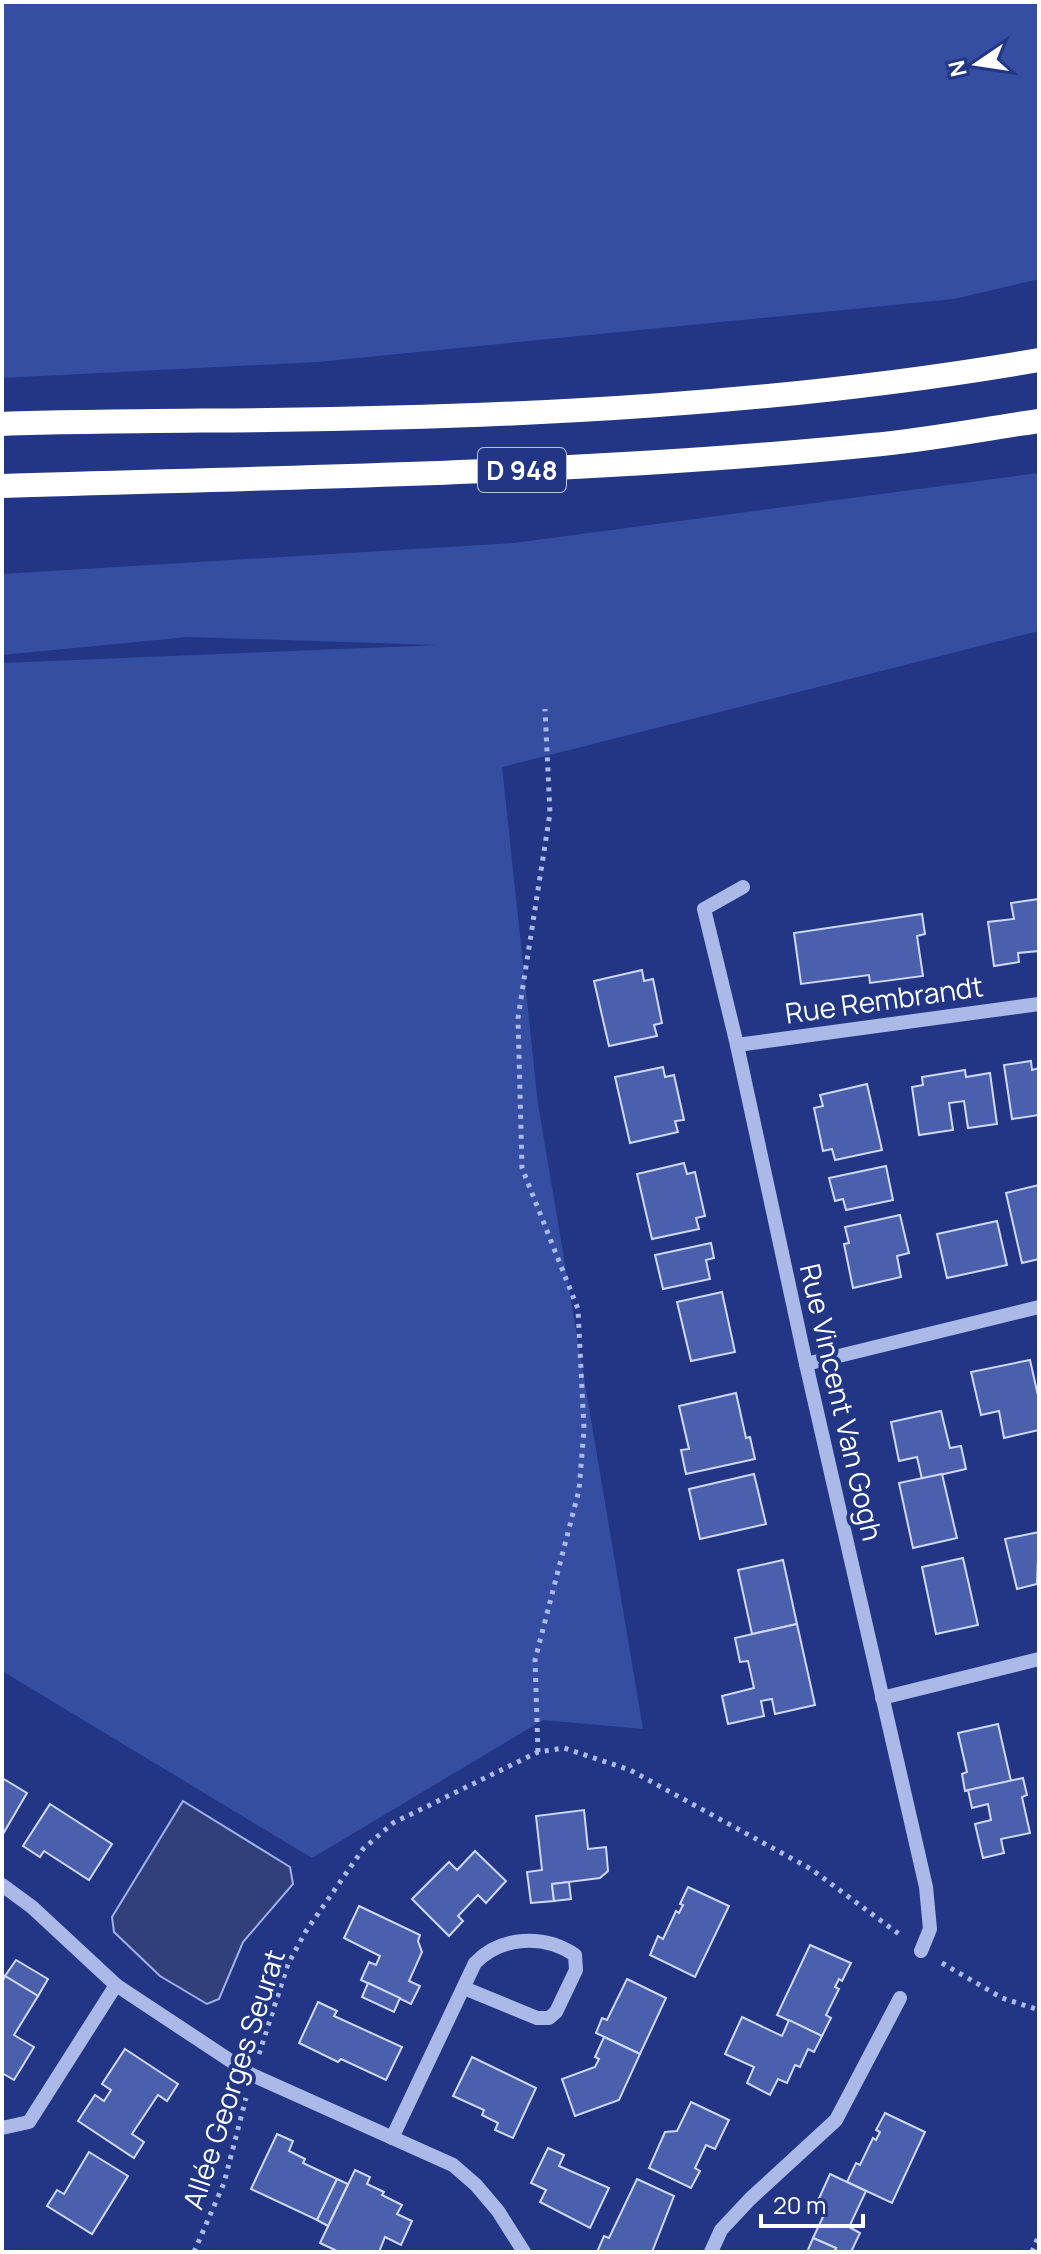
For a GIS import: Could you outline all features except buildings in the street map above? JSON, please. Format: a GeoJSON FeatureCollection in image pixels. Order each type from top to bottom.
{"type":"FeatureCollection","features":[{"type":"Feature","properties":{"kind":"highway","name":"D 948"},"geometry":{"type":"LineString","coordinates":[[2,424],[555,411],[737,399],[860,386],[1039,360]]}},
{"type":"Feature","properties":{"kind":"highway","name":"D 948"},"geometry":{"type":"LineString","coordinates":[[2,486],[483,472],[675,462],[875,445],[1039,421]]}},
{"type":"Feature","properties":{"kind":"street","name":"Rue Vincent Van Gogh"},"geometry":{"type":"LineString","coordinates":[[743,887],[704,909],[926,1887],[930,1929],[921,1951]]}},
{"type":"Feature","properties":{"kind":"street","name":"Rue Rembrandt"},"geometry":{"type":"LineString","coordinates":[[737,1045],[1039,1004]]}},
{"type":"Feature","properties":{"kind":"street"},"geometry":{"type":"LineString","coordinates":[[806,1364],[1039,1307]]}},
{"type":"Feature","properties":{"kind":"street"},"geometry":{"type":"LineString","coordinates":[[882,1698],[1039,1659]]}},
{"type":"Feature","properties":{"kind":"street"},"geometry":{"type":"LineString","coordinates":[[2,1885],[32,1907],[116,1985],[252,2075],[453,2165],[476,2185],[498,2211],[524,2252]]}},
{"type":"Feature","properties":{"kind":"street"},"geometry":{"type":"LineString","coordinates":[[392,2138],[475,1963],[487,1951],[502,1944],[536,1941],[575,1955],[576,1970],[556,2012],[549,2018],[537,2018],[464,1988]]}},
{"type":"Feature","properties":{"kind":"street"},"geometry":{"type":"LineString","coordinates":[[2,2128],[29,2122],[116,1985]]}},
{"type":"Feature","properties":{"kind":"street"},"geometry":{"type":"LineString","coordinates":[[711,2252],[721,2230],[750,2199],[836,2120],[900,1998]]}},
{"type":"Feature","properties":{"kind":"path"},"geometry":{"type":"LineString","coordinates":[[545,709],[550,813],[518,1018],[522,1168],[578,1309],[584,1429],[579,1490],[535,1660],[538,1752],[564,1748],[630,1770],[811,1869],[921,1951],[1002,1998],[1039,2010]]}},
{"type":"Feature","properties":{"kind":"path","name":"Allée Georges Seurat"},"geometry":{"type":"LineString","coordinates":[[194,2252],[224,2183],[252,2075],[288,1964],[306,1931],[363,1849],[393,1823],[538,1752]]}},
{"type":"Feature","properties":{"kind":"path"},"geometry":{"type":"LineString","coordinates":[[1032,2252],[1039,2235]]}},
{"type":"Feature","properties":{"kind":"shaded area"},"geometry":{"type":"Polygon","coordinates":[[[2,2],[1039,2],[1039,279],[954,299],[317,362],[2,378],[2,2]]]}},
{"type":"Feature","properties":{"kind":"shaded area"},"geometry":{"type":"Polygon","coordinates":[[[1039,473],[1039,631],[502,767],[538,1104],[643,1729],[543,1720],[312,1858],[2,1671],[2,663],[439,645],[188,637],[2,655],[2,574],[514,543],[1039,473]]]}},
{"type":"Feature","properties":{"kind":"shaded area"},"geometry":{"type":"Polygon","coordinates":[[[183,1801],[290,1867],[293,1884],[243,1942],[219,1999],[207,2004],[160,1976],[114,1932],[112,1917],[183,1801]]]}}]}
